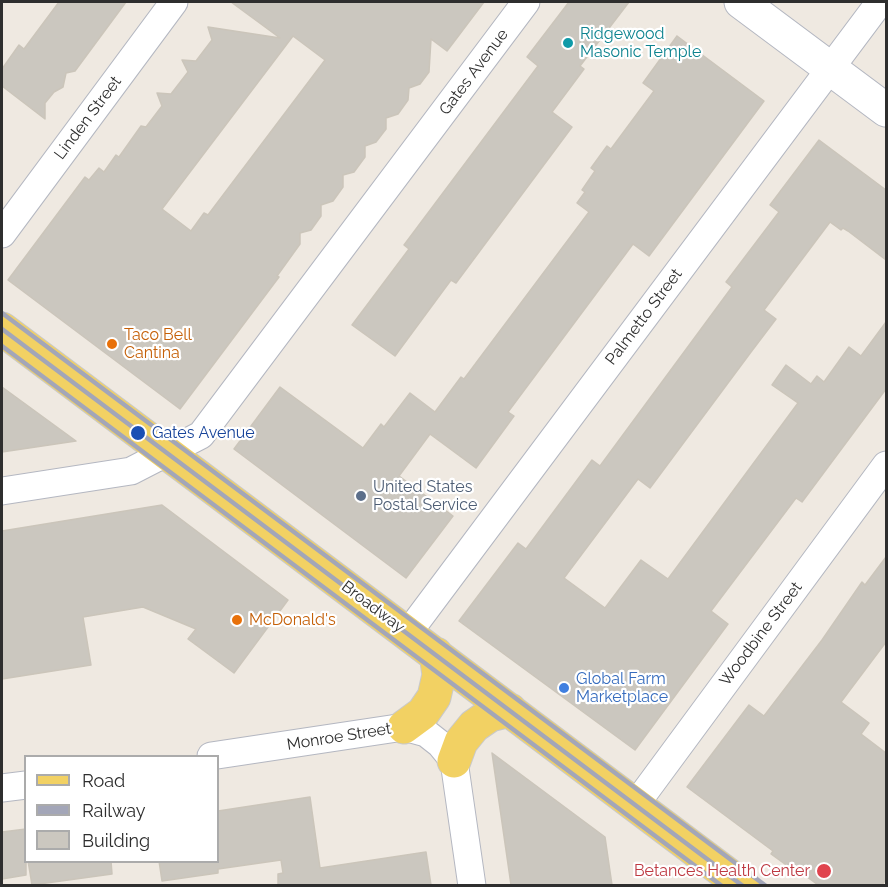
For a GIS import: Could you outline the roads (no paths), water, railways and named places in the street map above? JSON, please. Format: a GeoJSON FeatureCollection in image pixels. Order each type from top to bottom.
{"type":"FeatureCollection","features":[{"type":"Feature","properties":{"kind":"main road"},"geometry":{"type":"LineString","coordinates":[[741,2],[886,110]]}},
{"type":"Feature","properties":{"kind":"main road","name":"Broadway"},"geometry":{"type":"LineString","coordinates":[[2,329],[743,885]]}},
{"type":"Feature","properties":{"kind":"main road"},"geometry":{"type":"LineString","coordinates":[[404,727],[423,713],[434,697],[438,675],[436,654]]}},
{"type":"Feature","properties":{"kind":"main road"},"geometry":{"type":"LineString","coordinates":[[454,761],[461,742],[474,726],[490,714],[510,710]]}},
{"type":"Feature","properties":{"kind":"street","name":"Linden Street"},"geometry":{"type":"LineString","coordinates":[[2,234],[174,2]]}},
{"type":"Feature","properties":{"kind":"street","name":"Gates Avenue"},"geometry":{"type":"LineString","coordinates":[[2,491],[130,471],[201,435],[526,2]]}},
{"type":"Feature","properties":{"kind":"street","name":"Palmetto Street"},"geometry":{"type":"LineString","coordinates":[[408,633],[880,2]]}},
{"type":"Feature","properties":{"kind":"street","name":"Woodbine Street"},"geometry":{"type":"LineString","coordinates":[[636,804],[886,465]]}},
{"type":"Feature","properties":{"kind":"street","name":"Monroe Street"},"geometry":{"type":"LineString","coordinates":[[218,755],[404,727],[426,733],[440,744],[454,761]]}},
{"type":"Feature","properties":{"kind":"street"},"geometry":{"type":"LineString","coordinates":[[454,761],[472,885]]}},
{"type":"Feature","properties":{"kind":"street"},"geometry":{"type":"LineString","coordinates":[[2,788],[24,785]]}},
{"type":"Feature","properties":{"kind":"railway"},"geometry":{"type":"LineString","coordinates":[[2,313],[766,886]]}},
{"type":"Feature","properties":{"kind":"railway"},"geometry":{"type":"LineString","coordinates":[[2,329],[743,886]]}},
{"type":"Feature","properties":{"kind":"railway"},"geometry":{"type":"LineString","coordinates":[[2,346],[722,886]]}},
{"type":"Feature","properties":{"kind":"place","name":"Ridgewood Masonic Temple"},"geometry":{"type":"Point","coordinates":[568,43]}},
{"type":"Feature","properties":{"kind":"place","name":"Taco Bell Cantina"},"geometry":{"type":"Point","coordinates":[112,344]}},
{"type":"Feature","properties":{"kind":"place","name":"Gates Avenue"},"geometry":{"type":"Point","coordinates":[138,433]}},
{"type":"Feature","properties":{"kind":"place","name":"United States Postal Service"},"geometry":{"type":"Point","coordinates":[361,496]}},
{"type":"Feature","properties":{"kind":"place","name":"McDonald's"},"geometry":{"type":"Point","coordinates":[237,620]}},
{"type":"Feature","properties":{"kind":"place","name":"Global Farm Marketplace"},"geometry":{"type":"Point","coordinates":[564,688]}},
{"type":"Feature","properties":{"kind":"place","name":"Betances Health Center"},"geometry":{"type":"Point","coordinates":[824,871]}}]}
